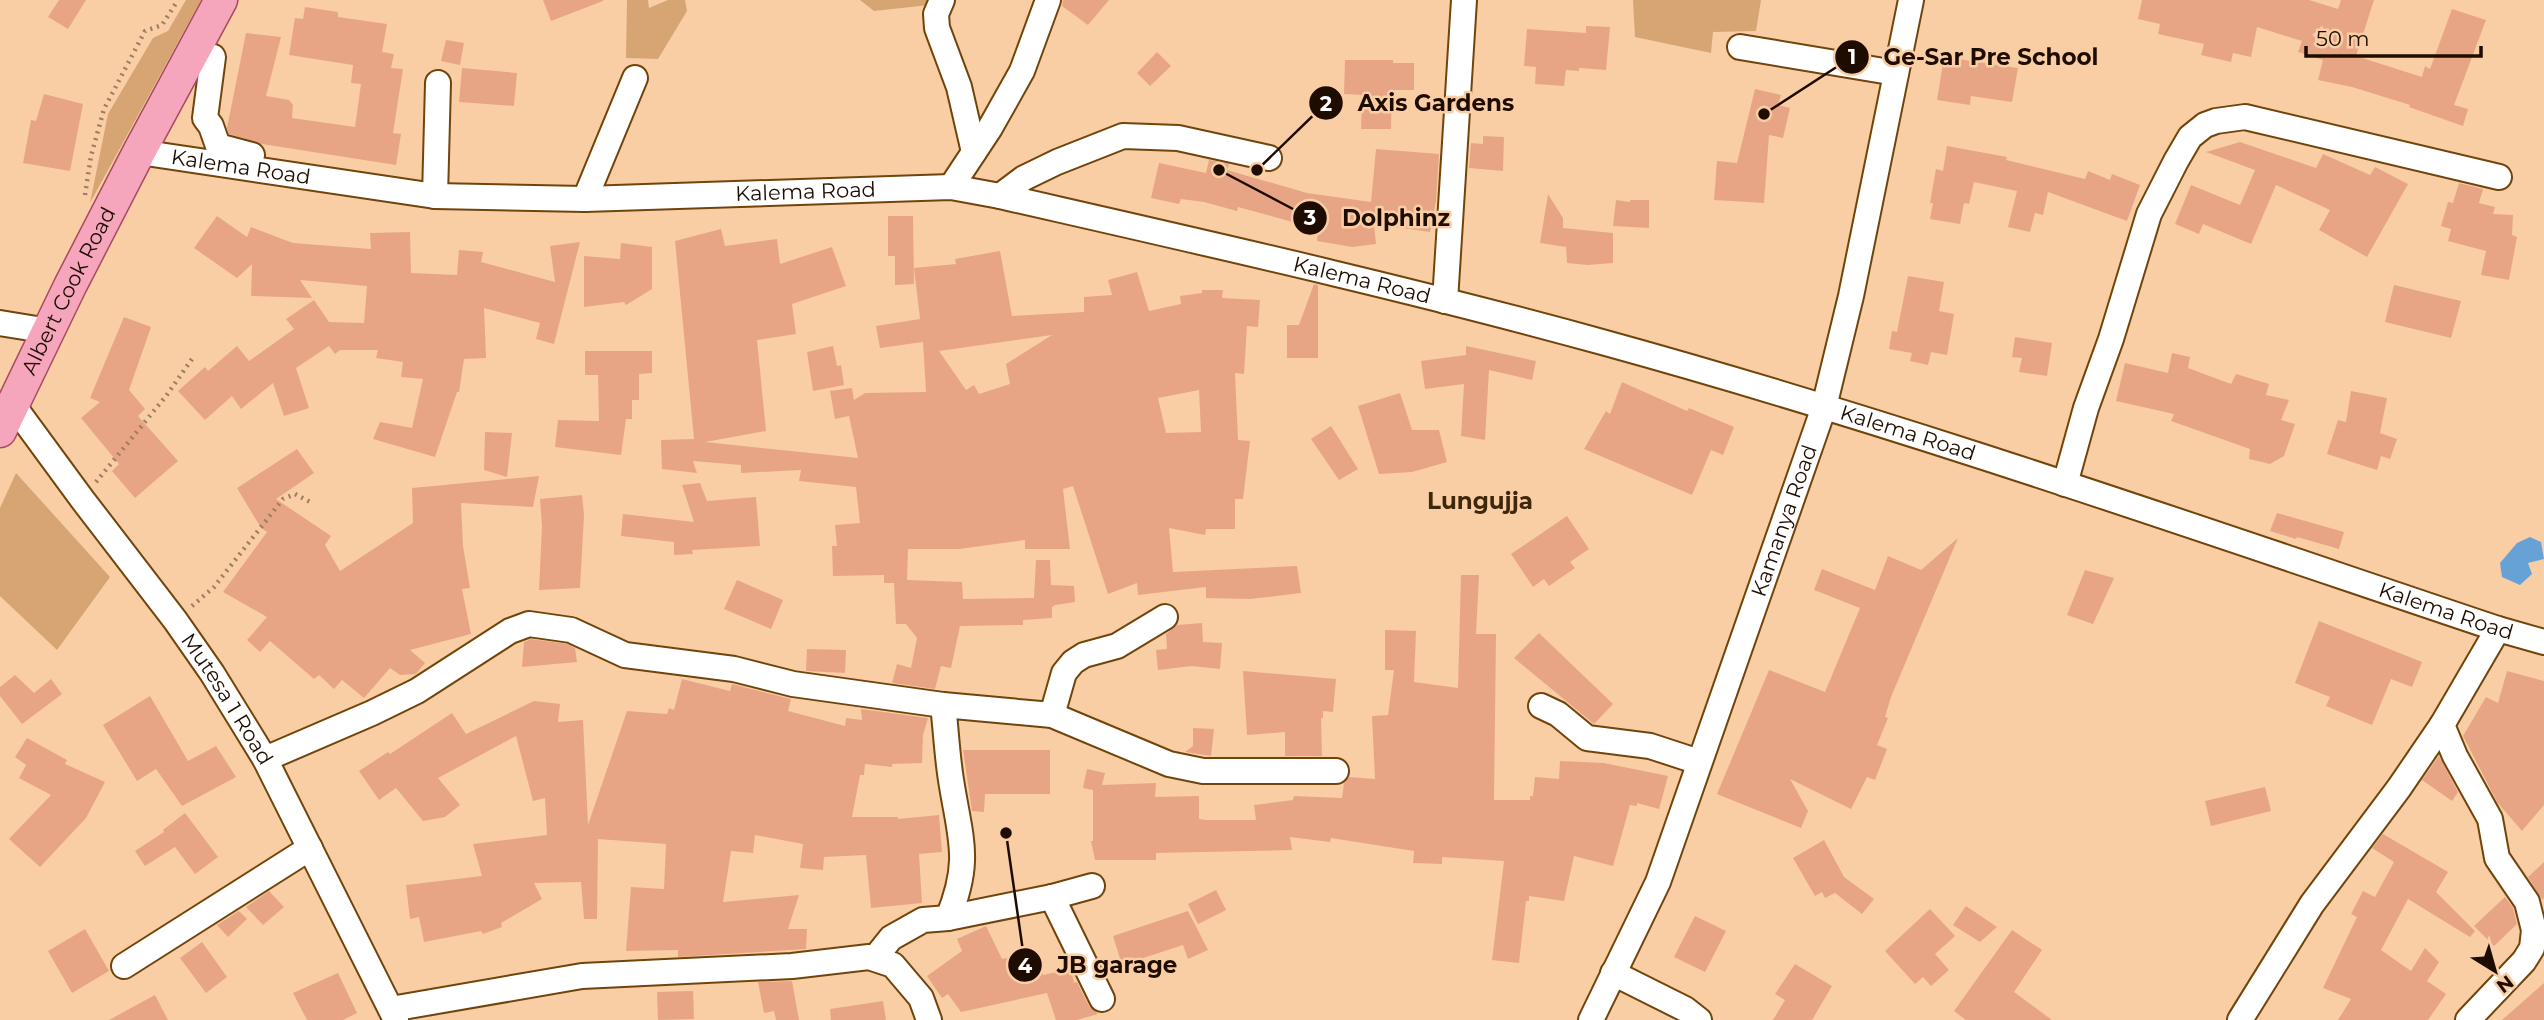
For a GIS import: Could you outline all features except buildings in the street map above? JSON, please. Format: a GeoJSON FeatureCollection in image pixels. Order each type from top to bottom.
{"type":"FeatureCollection","features":[{"type":"Feature","properties":{"kind":"main road","name":"Albert Cook Road"},"geometry":{"type":"LineString","coordinates":[[7,418],[139,152],[221,0]]}},
{"type":"Feature","properties":{"kind":"street"},"geometry":{"type":"LineString","coordinates":[[942,0],[936,14],[937,28],[959,87],[974,152]]}},
{"type":"Feature","properties":{"kind":"street"},"geometry":{"type":"LineString","coordinates":[[951,187],[1022,71],[1048,0]]}},
{"type":"Feature","properties":{"kind":"street"},"geometry":{"type":"LineString","coordinates":[[1445,301],[1464,0]]}},
{"type":"Feature","properties":{"kind":"street","name":"Kamanya Road"},"geometry":{"type":"LineString","coordinates":[[1591,1020],[1658,882],[1824,407],[1851,296],[1911,0]]}},
{"type":"Feature","properties":{"kind":"street"},"geometry":{"type":"LineString","coordinates":[[1740,47],[1896,73]]}},
{"type":"Feature","properties":{"kind":"street"},"geometry":{"type":"LineString","coordinates":[[213,57],[205,118],[218,146],[340,174]]}},
{"type":"Feature","properties":{"kind":"street"},"geometry":{"type":"LineString","coordinates":[[585,198],[635,78]]}},
{"type":"Feature","properties":{"kind":"street"},"geometry":{"type":"LineString","coordinates":[[435,196],[438,83]]}},
{"type":"Feature","properties":{"kind":"street"},"geometry":{"type":"LineString","coordinates":[[2065,484],[2086,408],[2111,339],[2149,214],[2190,137],[2206,125],[2245,117],[2498,177]]}},
{"type":"Feature","properties":{"kind":"street"},"geometry":{"type":"LineString","coordinates":[[1000,195],[1024,178],[1057,162],[1123,136],[1178,138],[1269,158]]}},
{"type":"Feature","properties":{"kind":"street","name":"Kalema Road"},"geometry":{"type":"LineString","coordinates":[[139,152],[340,174],[435,196],[585,198],[951,187],[1000,195],[1445,301],[1602,342],[1824,407],[2544,642]]}},
{"type":"Feature","properties":{"kind":"street"},"geometry":{"type":"LineString","coordinates":[[0,323],[49,331]]}},
{"type":"Feature","properties":{"kind":"street","name":"Mutesa 1 Road"},"geometry":{"type":"LineString","coordinates":[[7,418],[82,499],[212,673],[265,759],[394,1015]]}},
{"type":"Feature","properties":{"kind":"street"},"geometry":{"type":"LineString","coordinates":[[1052,715],[1064,673],[1073,662],[1084,655],[1117,646],[1165,617]]}},
{"type":"Feature","properties":{"kind":"street"},"geometry":{"type":"LineString","coordinates":[[265,759],[417,691],[510,631],[529,624],[571,630],[625,655],[734,669],[793,684],[943,705],[1052,715],[1169,764],[1203,771],[1336,771]]}},
{"type":"Feature","properties":{"kind":"street"},"geometry":{"type":"LineString","coordinates":[[2240,1020],[2312,904],[2399,788],[2442,725],[2498,629]]}},
{"type":"Feature","properties":{"kind":"street"},"geometry":{"type":"LineString","coordinates":[[943,705],[951,780],[963,838],[963,867],[957,896],[948,918]]}},
{"type":"Feature","properties":{"kind":"street"},"geometry":{"type":"LineString","coordinates":[[1541,706],[1558,714],[1587,738],[1650,746],[1699,762]]}},
{"type":"Feature","properties":{"kind":"street"},"geometry":{"type":"LineString","coordinates":[[2442,725],[2455,756],[2490,819],[2497,858],[2526,902],[2534,930],[2532,948],[2524,961],[2468,1020]]}},
{"type":"Feature","properties":{"kind":"street"},"geometry":{"type":"LineString","coordinates":[[124,966],[310,848]]}},
{"type":"Feature","properties":{"kind":"street"},"geometry":{"type":"LineString","coordinates":[[874,958],[891,938],[923,920],[948,918],[1092,886]]}},
{"type":"Feature","properties":{"kind":"street"},"geometry":{"type":"LineString","coordinates":[[1052,897],[1101,999]]}},
{"type":"Feature","properties":{"kind":"street"},"geometry":{"type":"LineString","coordinates":[[394,1015],[582,976],[792,966],[869,957],[893,965],[921,998],[929,1020]]}},
{"type":"Feature","properties":{"kind":"street"},"geometry":{"type":"LineString","coordinates":[[1613,973],[1685,1009],[1699,1020]]}},
{"type":"Feature","properties":{"kind":"path"},"geometry":{"type":"LineString","coordinates":[[83,208],[91,156],[104,108],[145,31],[162,25],[178,0]]}},
{"type":"Feature","properties":{"kind":"path"},"geometry":{"type":"LineString","coordinates":[[82,499],[166,396],[192,359]]}},
{"type":"Feature","properties":{"kind":"path"},"geometry":{"type":"LineString","coordinates":[[175,620],[214,587],[283,499],[295,494],[312,503]]}},
{"type":"Feature","properties":{"kind":"shaded area"},"geometry":{"type":"Polygon","coordinates":[[[186,0],[201,0],[90,203],[108,114],[153,38],[168,31],[186,0]]]}},
{"type":"Feature","properties":{"kind":"shaded area"},"geometry":{"type":"Polygon","coordinates":[[[627,0],[648,0],[649,8],[668,0],[685,0],[687,11],[658,59],[626,58],[627,0]]]}},
{"type":"Feature","properties":{"kind":"shaded area"},"geometry":{"type":"Polygon","coordinates":[[[860,0],[951,0],[948,3],[874,11],[860,0]]]}},
{"type":"Feature","properties":{"kind":"shaded area"},"geometry":{"type":"Polygon","coordinates":[[[1633,0],[1761,0],[1756,31],[1713,32],[1711,53],[1635,37],[1633,0]]]}},
{"type":"Feature","properties":{"kind":"shaded area"},"geometry":{"type":"Polygon","coordinates":[[[16,473],[110,577],[57,650],[0,596],[0,508],[16,473]]]}},
{"type":"Feature","properties":{"kind":"water"},"geometry":{"type":"Polygon","coordinates":[[[2530,537],[2541,542],[2544,559],[2528,563],[2532,574],[2520,585],[2502,577],[2500,563],[2517,543],[2530,537]]]}},
{"type":"Feature","properties":{"kind":"place","name":"Ge-Sar Pre School"},"geometry":{"type":"Point","coordinates":[1764,114]}},
{"type":"Feature","properties":{"kind":"place","name":"Dolphinz"},"geometry":{"type":"Point","coordinates":[1219,170]}},
{"type":"Feature","properties":{"kind":"place","name":"Axis Gardens"},"geometry":{"type":"Point","coordinates":[1257,170]}},
{"type":"Feature","properties":{"kind":"place","name":"JB garage"},"geometry":{"type":"Point","coordinates":[1006,833]}},
{"type":"Feature","properties":{"kind":"district","name":"Lungujja"},"geometry":{"type":"Point","coordinates":[1480,501]}}]}
